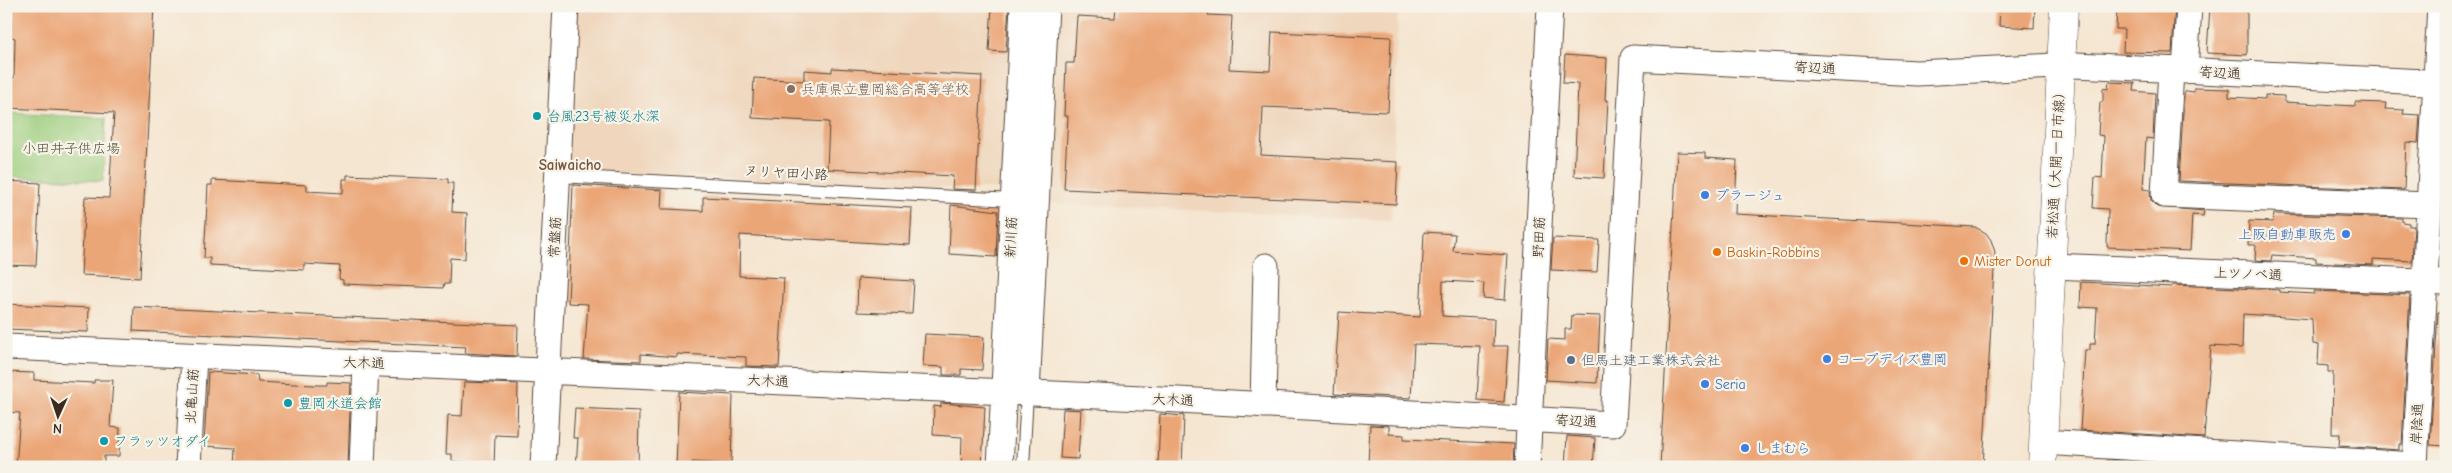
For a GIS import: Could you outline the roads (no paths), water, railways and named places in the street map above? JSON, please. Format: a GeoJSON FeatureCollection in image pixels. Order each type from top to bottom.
{"type":"FeatureCollection","features":[{"type":"Feature","properties":{"kind":"street","name":"常盤筋"},"geometry":{"type":"LineString","coordinates":[[543,467],[566,6]]}},
{"type":"Feature","properties":{"kind":"street","name":"新川筋"},"geometry":{"type":"LineString","coordinates":[[1000,467],[1015,393],[1032,65],[1023,6]]}},
{"type":"Feature","properties":{"kind":"street","name":"新川筋"},"geometry":{"type":"LineString","coordinates":[[1015,393],[1013,200],[1032,65],[1046,6]]}},
{"type":"Feature","properties":{"kind":"street","name":"野田筋"},"geometry":{"type":"LineString","coordinates":[[1527,467],[1550,6]]}},
{"type":"Feature","properties":{"kind":"street","name":"若松通（大開一日市線）"},"geometry":{"type":"LineString","coordinates":[[2043,454],[2064,6]]}},
{"type":"Feature","properties":{"kind":"street"},"geometry":{"type":"LineString","coordinates":[[2189,6],[2178,71],[2164,195],[2429,205]]}},
{"type":"Feature","properties":{"kind":"street"},"geometry":{"type":"LineString","coordinates":[[2436,282],[2429,205],[2441,83],[2440,6]]}},
{"type":"Feature","properties":{"kind":"street","name":"寄辺通"},"geometry":{"type":"LineString","coordinates":[[1530,418],[1613,424],[1633,58],[1917,74],[2061,64],[2441,83]]}},
{"type":"Feature","properties":{"kind":"street"},"geometry":{"type":"LineString","coordinates":[[1263,404],[1266,266]]}},
{"type":"Feature","properties":{"kind":"street","name":"上ツノベ通"},"geometry":{"type":"LineString","coordinates":[[2051,266],[2436,282]]}},
{"type":"Feature","properties":{"kind":"street","name":"岸陰通"},"geometry":{"type":"LineString","coordinates":[[2043,454],[2415,465],[2436,282]]}},
{"type":"Feature","properties":{"kind":"street","name":"大木通"},"geometry":{"type":"LineString","coordinates":[[6,347],[1263,404],[1530,418]]}},
{"type":"Feature","properties":{"kind":"street","name":"北亀山筋"},"geometry":{"type":"LineString","coordinates":[[188,467],[194,356]]}},
{"type":"Feature","properties":{"kind":"street"},"geometry":{"type":"LineString","coordinates":[[362,467],[366,363]]}},
{"type":"Feature","properties":{"kind":"lane","name":"ヌリヤ田小路"},"geometry":{"type":"LineString","coordinates":[[558,176],[1013,200]]}},
{"type":"Feature","properties":{"kind":"lane","name":"新川筋"},"geometry":{"type":"LineString","coordinates":[[1015,393],[1023,467]]}},
{"type":"Feature","properties":{"kind":"place","name":"兵庫県立豊岡総合高等学校"},"geometry":{"type":"Point","coordinates":[791,89]}},
{"type":"Feature","properties":{"kind":"place","name":"台風23号被災水深"},"geometry":{"type":"Point","coordinates":[537,116]}},
{"type":"Feature","properties":{"kind":"place","name":"プラージュ"},"geometry":{"type":"Point","coordinates":[1705,195]}},
{"type":"Feature","properties":{"kind":"place","name":"上阪自動車販売"},"geometry":{"type":"Point","coordinates":[2346,234]}},
{"type":"Feature","properties":{"kind":"place","name":"Baskin-Robbins"},"geometry":{"type":"Point","coordinates":[1717,252]}},
{"type":"Feature","properties":{"kind":"place","name":"Mister Donut"},"geometry":{"type":"Point","coordinates":[1964,261]}},
{"type":"Feature","properties":{"kind":"place","name":"コープデイズ豊岡"},"geometry":{"type":"Point","coordinates":[1827,359]}},
{"type":"Feature","properties":{"kind":"place","name":"但馬土建工業株式会社"},"geometry":{"type":"Point","coordinates":[1571,360]}},
{"type":"Feature","properties":{"kind":"place","name":"Seria"},"geometry":{"type":"Point","coordinates":[1705,384]}},
{"type":"Feature","properties":{"kind":"place","name":"豊岡水道会館"},"geometry":{"type":"Point","coordinates":[288,403]}},
{"type":"Feature","properties":{"kind":"place","name":"フラッツオダイ"},"geometry":{"type":"Point","coordinates":[104,441]}},
{"type":"Feature","properties":{"kind":"place","name":"しまむら"},"geometry":{"type":"Point","coordinates":[1745,448]}},
{"type":"Feature","properties":{"kind":"district","name":"Saiwaicho"},"geometry":{"type":"Point","coordinates":[570,165]}},
{"type":"Feature","properties":{"kind":"park label","name":"小田井子供広場"},"geometry":{"type":"Point","coordinates":[71,148]}}]}
